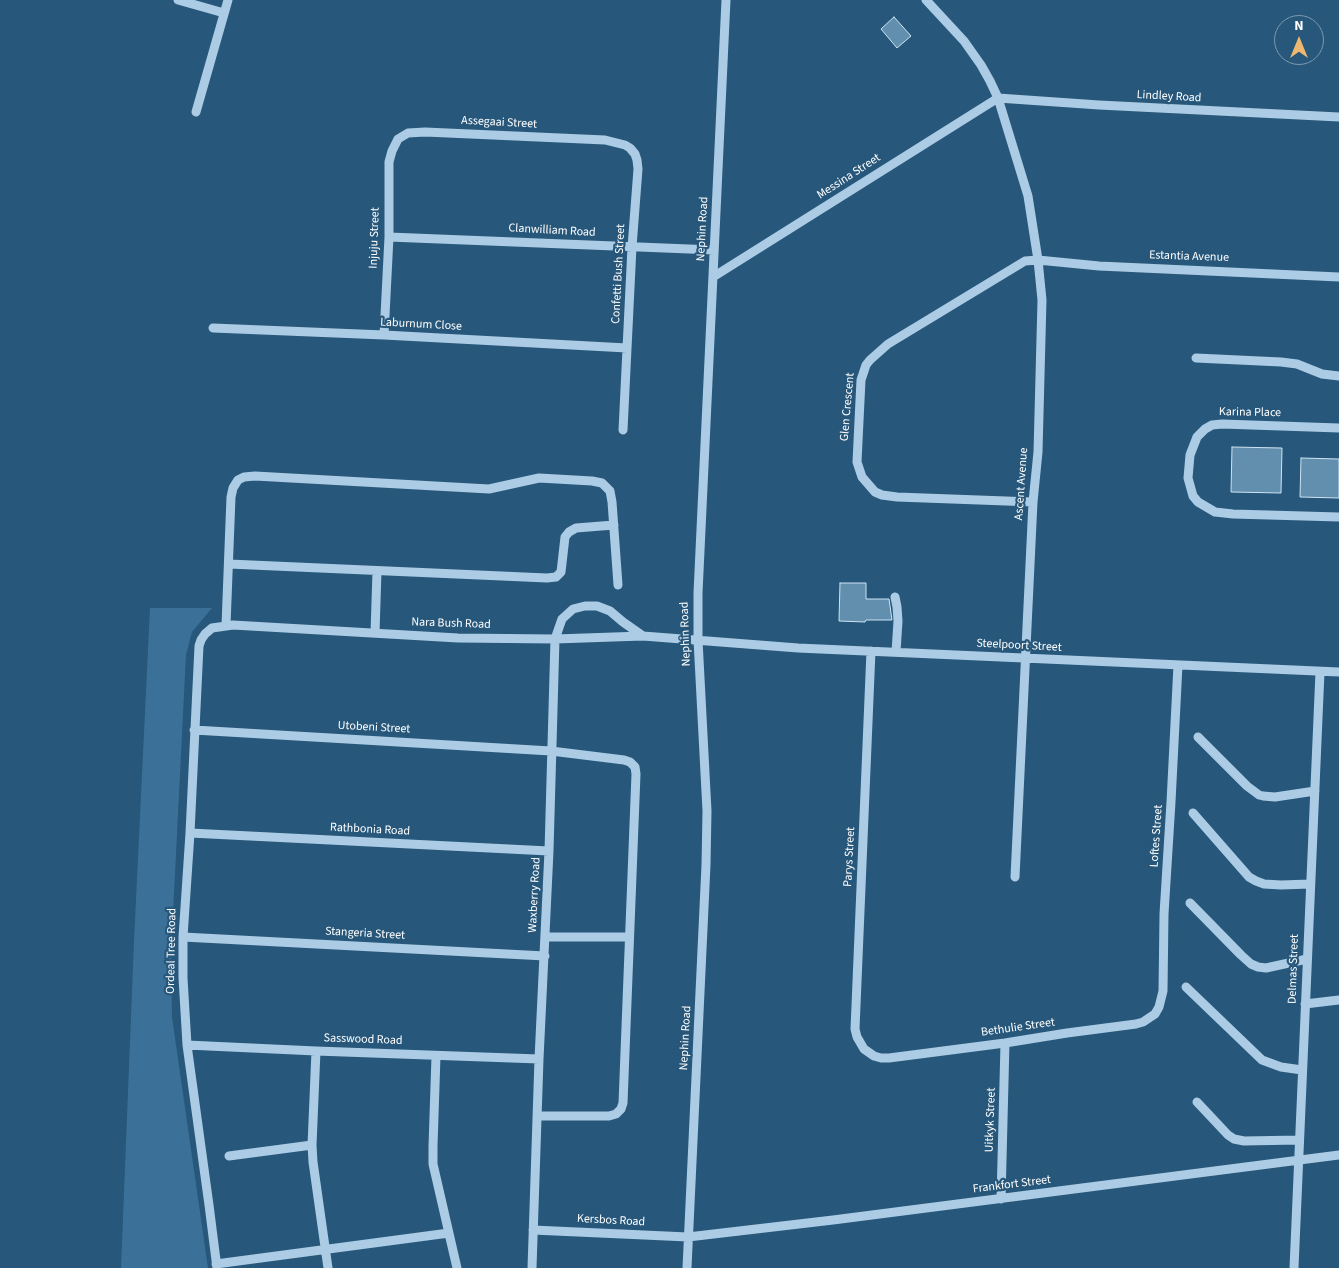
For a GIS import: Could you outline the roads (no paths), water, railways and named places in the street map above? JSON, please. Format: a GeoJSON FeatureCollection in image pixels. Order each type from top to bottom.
{"type":"FeatureCollection","features":[{"type":"Feature","properties":{"kind":"street"},"geometry":{"type":"LineString","coordinates":[[178,0],[224,13]]}},
{"type":"Feature","properties":{"kind":"street"},"geometry":{"type":"LineString","coordinates":[[196,112],[228,0]]}},
{"type":"Feature","properties":{"kind":"street","name":"Nephin Road"},"geometry":{"type":"LineString","coordinates":[[687,1268],[699,1039],[707,829],[698,640],[698,593],[726,0]]}},
{"type":"Feature","properties":{"kind":"street","name":"Ascent Avenue"},"geometry":{"type":"LineString","coordinates":[[926,0],[964,41],[976,57],[998,98],[1028,196],[1038,260],[1042,300],[1042,354],[1015,877]]}},
{"type":"Feature","properties":{"kind":"street","name":"Lindley Road"},"geometry":{"type":"LineString","coordinates":[[998,98],[1090,105],[1339,117]]}},
{"type":"Feature","properties":{"kind":"street","name":"Messina Street"},"geometry":{"type":"LineString","coordinates":[[713,276],[998,98]]}},
{"type":"Feature","properties":{"kind":"street","name":"Assegaai Street"},"geometry":{"type":"LineString","coordinates":[[396,143],[403,135],[414,132],[605,140]]}},
{"type":"Feature","properties":{"kind":"street","name":"Confetti Bush Street"},"geometry":{"type":"LineString","coordinates":[[605,140],[630,148],[637,160],[623,430]]}},
{"type":"Feature","properties":{"kind":"street","name":"Injuju Street"},"geometry":{"type":"LineString","coordinates":[[384,335],[389,237],[389,162],[396,143]]}},
{"type":"Feature","properties":{"kind":"street","name":"Clanwilliam Road"},"geometry":{"type":"LineString","coordinates":[[389,237],[714,250]]}},
{"type":"Feature","properties":{"kind":"street","name":"Estantia Avenue"},"geometry":{"type":"LineString","coordinates":[[1038,260],[1099,266],[1339,277]]}},
{"type":"Feature","properties":{"kind":"street","name":"Glen Crescent"},"geometry":{"type":"LineString","coordinates":[[1033,502],[909,498],[882,495],[875,492],[866,483],[858,469],[857,462],[861,380],[866,365],[870,360],[888,344],[1018,265],[1025,261],[1038,260]]}},
{"type":"Feature","properties":{"kind":"street","name":"Laburnum Close"},"geometry":{"type":"LineString","coordinates":[[213,328],[628,348]]}},
{"type":"Feature","properties":{"kind":"street"},"geometry":{"type":"LineString","coordinates":[[1196,358],[1297,364],[1322,374],[1339,376]]}},
{"type":"Feature","properties":{"kind":"street","name":"Karina Place"},"geometry":{"type":"LineString","coordinates":[[1339,428],[1212,425],[1201,433],[1195,442],[1190,455],[1188,478],[1193,496],[1198,502],[1214,512],[1339,517]]}},
{"type":"Feature","properties":{"kind":"street"},"geometry":{"type":"LineString","coordinates":[[226,626],[233,488],[238,480],[244,477],[256,476],[490,489],[539,478],[592,480],[602,483],[610,491],[618,585]]}},
{"type":"Feature","properties":{"kind":"street"},"geometry":{"type":"LineString","coordinates":[[228,564],[547,578],[556,577],[561,572],[565,537],[569,532],[576,528],[614,525]]}},
{"type":"Feature","properties":{"kind":"street"},"geometry":{"type":"LineString","coordinates":[[375,633],[377,571]]}},
{"type":"Feature","properties":{"kind":"street"},"geometry":{"type":"LineString","coordinates":[[895,597],[898,621],[896,652]]}},
{"type":"Feature","properties":{"kind":"street","name":"Waxberry Road"},"geometry":{"type":"LineString","coordinates":[[532,1268],[539,1059],[550,851],[555,639],[562,619],[573,609],[585,606],[597,606],[610,610],[643,636]]}},
{"type":"Feature","properties":{"kind":"street","name":"Nara Bush Road"},"geometry":{"type":"LineString","coordinates":[[205,634],[212,628],[245,625],[458,638],[555,639],[643,636],[698,640]]}},
{"type":"Feature","properties":{"kind":"street","name":"Ordeal Tree Road"},"geometry":{"type":"LineString","coordinates":[[205,634],[199,646],[183,937],[183,978],[187,1045],[216,1266]]}},
{"type":"Feature","properties":{"kind":"street","name":"Steelpoort Street"},"geometry":{"type":"LineString","coordinates":[[698,640],[798,648],[1339,672]]}},
{"type":"Feature","properties":{"kind":"street","name":"Parys Street"},"geometry":{"type":"LineString","coordinates":[[871,651],[855,1029],[859,1043],[874,1056]]}},
{"type":"Feature","properties":{"kind":"street","name":"Loftes Street"},"geometry":{"type":"LineString","coordinates":[[1159,1007],[1163,991],[1164,914],[1178,665]]}},
{"type":"Feature","properties":{"kind":"street","name":"Delmas Street"},"geometry":{"type":"LineString","coordinates":[[1294,1268],[1320,672]]}},
{"type":"Feature","properties":{"kind":"street","name":"Utobeni Street"},"geometry":{"type":"LineString","coordinates":[[194,730],[552,751],[630,762],[635,767],[636,774],[630,937]]}},
{"type":"Feature","properties":{"kind":"street"},"geometry":{"type":"LineString","coordinates":[[1198,736],[1247,786],[1259,794],[1275,796],[1315,791]]}},
{"type":"Feature","properties":{"kind":"street"},"geometry":{"type":"LineString","coordinates":[[1193,813],[1249,877],[1264,884],[1310,884]]}},
{"type":"Feature","properties":{"kind":"street","name":"Rathbonia Road"},"geometry":{"type":"LineString","coordinates":[[190,833],[550,851]]}},
{"type":"Feature","properties":{"kind":"street"},"geometry":{"type":"LineString","coordinates":[[1190,902],[1241,956],[1251,964],[1266,968],[1307,959]]}},
{"type":"Feature","properties":{"kind":"street","name":"Stangeria Street"},"geometry":{"type":"LineString","coordinates":[[183,937],[544,956]]}},
{"type":"Feature","properties":{"kind":"street"},"geometry":{"type":"LineString","coordinates":[[537,1116],[609,1116],[616,1114],[623,1103],[630,937],[545,938]]}},
{"type":"Feature","properties":{"kind":"street"},"geometry":{"type":"LineString","coordinates":[[1186,987],[1262,1060],[1281,1067],[1302,1070]]}},
{"type":"Feature","properties":{"kind":"street"},"geometry":{"type":"LineString","coordinates":[[1305,1004],[1339,1000]]}},
{"type":"Feature","properties":{"kind":"street","name":"Bethulie Street"},"geometry":{"type":"LineString","coordinates":[[874,1056],[889,1058],[1136,1024],[1149,1018],[1159,1007]]}},
{"type":"Feature","properties":{"kind":"street","name":"Uitkyk Street"},"geometry":{"type":"LineString","coordinates":[[1001,1198],[1006,1043]]}},
{"type":"Feature","properties":{"kind":"street","name":"Sasswood Road"},"geometry":{"type":"LineString","coordinates":[[187,1045],[539,1059]]}},
{"type":"Feature","properties":{"kind":"street"},"geometry":{"type":"LineString","coordinates":[[316,1051],[312,1144],[328,1268]]}},
{"type":"Feature","properties":{"kind":"street"},"geometry":{"type":"LineString","coordinates":[[436,1056],[433,1164],[457,1268]]}},
{"type":"Feature","properties":{"kind":"street"},"geometry":{"type":"LineString","coordinates":[[1197,1102],[1234,1139],[1244,1141],[1300,1140]]}},
{"type":"Feature","properties":{"kind":"street"},"geometry":{"type":"LineString","coordinates":[[229,1156],[312,1144]]}},
{"type":"Feature","properties":{"kind":"street","name":"Frankfort Street"},"geometry":{"type":"LineString","coordinates":[[688,1237],[1339,1155]]}},
{"type":"Feature","properties":{"kind":"street","name":"Kersbos Road"},"geometry":{"type":"LineString","coordinates":[[533,1230],[688,1237]]}},
{"type":"Feature","properties":{"kind":"street"},"geometry":{"type":"LineString","coordinates":[[216,1266],[450,1233]]}}]}
